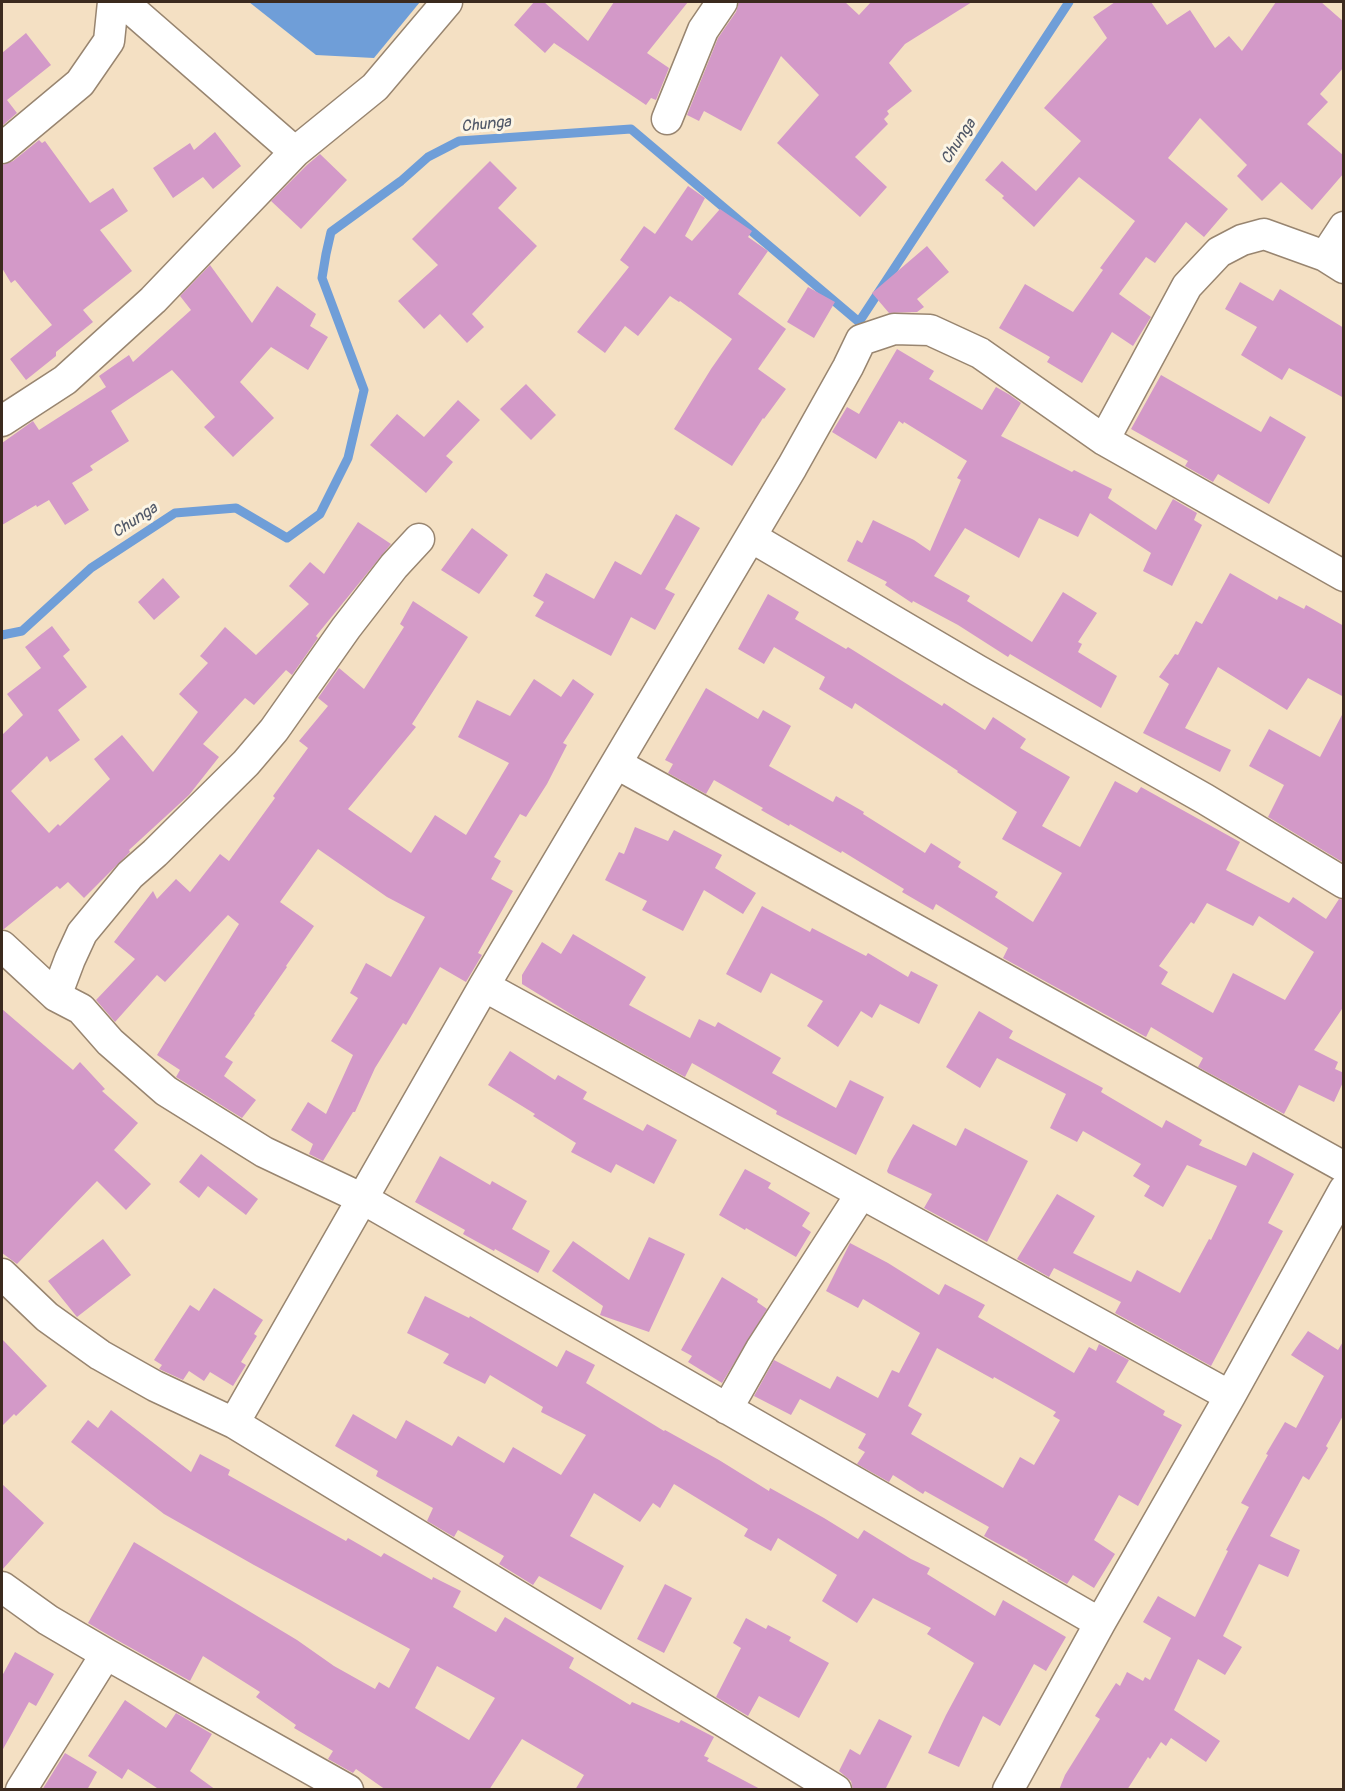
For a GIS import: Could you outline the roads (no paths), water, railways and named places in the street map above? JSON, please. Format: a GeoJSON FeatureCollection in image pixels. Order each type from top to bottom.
{"type":"FeatureCollection","features":[{"type":"Feature","properties":{"kind":"street"},"geometry":{"type":"LineString","coordinates":[[2,148],[80,83],[109,41],[113,2]]}},
{"type":"Feature","properties":{"kind":"street"},"geometry":{"type":"LineString","coordinates":[[123,2],[295,152]]}},
{"type":"Feature","properties":{"kind":"street"},"geometry":{"type":"LineString","coordinates":[[2,422],[65,380],[153,300],[295,152],[375,87],[447,2]]}},
{"type":"Feature","properties":{"kind":"street"},"geometry":{"type":"LineString","coordinates":[[667,119],[703,30],[722,2]]}},
{"type":"Feature","properties":{"kind":"street"},"geometry":{"type":"LineString","coordinates":[[1104,440],[1187,286],[1219,252],[1242,240],[1264,234],[1334,262],[1344,227]]}},
{"type":"Feature","properties":{"kind":"street"},"geometry":{"type":"LineString","coordinates":[[234,1423],[484,986],[751,537],[830,400],[861,340],[894,329],[930,330],[980,353],[1104,440],[1344,576]]}},
{"type":"Feature","properties":{"kind":"street"},"geometry":{"type":"LineString","coordinates":[[751,537],[977,670],[1205,799],[1344,883]]}},
{"type":"Feature","properties":{"kind":"street"},"geometry":{"type":"LineString","coordinates":[[56,996],[82,933],[130,875],[246,763],[346,628],[394,566],[419,539]]}},
{"type":"Feature","properties":{"kind":"street"},"geometry":{"type":"LineString","coordinates":[[617,764],[1344,1167]]}},
{"type":"Feature","properties":{"kind":"street"},"geometry":{"type":"LineString","coordinates":[[2,946],[56,996],[81,1009],[110,1042],[166,1091],[264,1152],[363,1199],[1100,1623]]}},
{"type":"Feature","properties":{"kind":"street"},"geometry":{"type":"LineString","coordinates":[[484,986],[1230,1396]]}},
{"type":"Feature","properties":{"kind":"street"},"geometry":{"type":"LineString","coordinates":[[728,1409],[761,1349],[861,1194]]}},
{"type":"Feature","properties":{"kind":"street"},"geometry":{"type":"LineString","coordinates":[[1008,1790],[1100,1623],[1339,1206]]}},
{"type":"Feature","properties":{"kind":"street"},"geometry":{"type":"LineString","coordinates":[[2,1274],[47,1317],[100,1355],[154,1386],[234,1423],[836,1790]]}},
{"type":"Feature","properties":{"kind":"street"},"geometry":{"type":"LineString","coordinates":[[2,1587],[48,1620],[348,1790]]}},
{"type":"Feature","properties":{"kind":"street"},"geometry":{"type":"LineString","coordinates":[[21,1790],[106,1654]]}},
{"type":"Feature","properties":{"kind":"water"},"geometry":{"type":"Polygon","coordinates":[[[249,2],[420,2],[374,58],[316,55],[249,2]]]}},
{"type":"Feature","properties":{"kind":"waterway","name":"Chunga"},"geometry":{"type":"LineString","coordinates":[[2,635],[22,631],[91,568],[175,513],[236,508],[287,538],[320,514],[348,458],[364,390],[322,278],[331,232],[401,181],[428,157],[459,141],[631,129],[859,322],[1069,2]]}}]}
